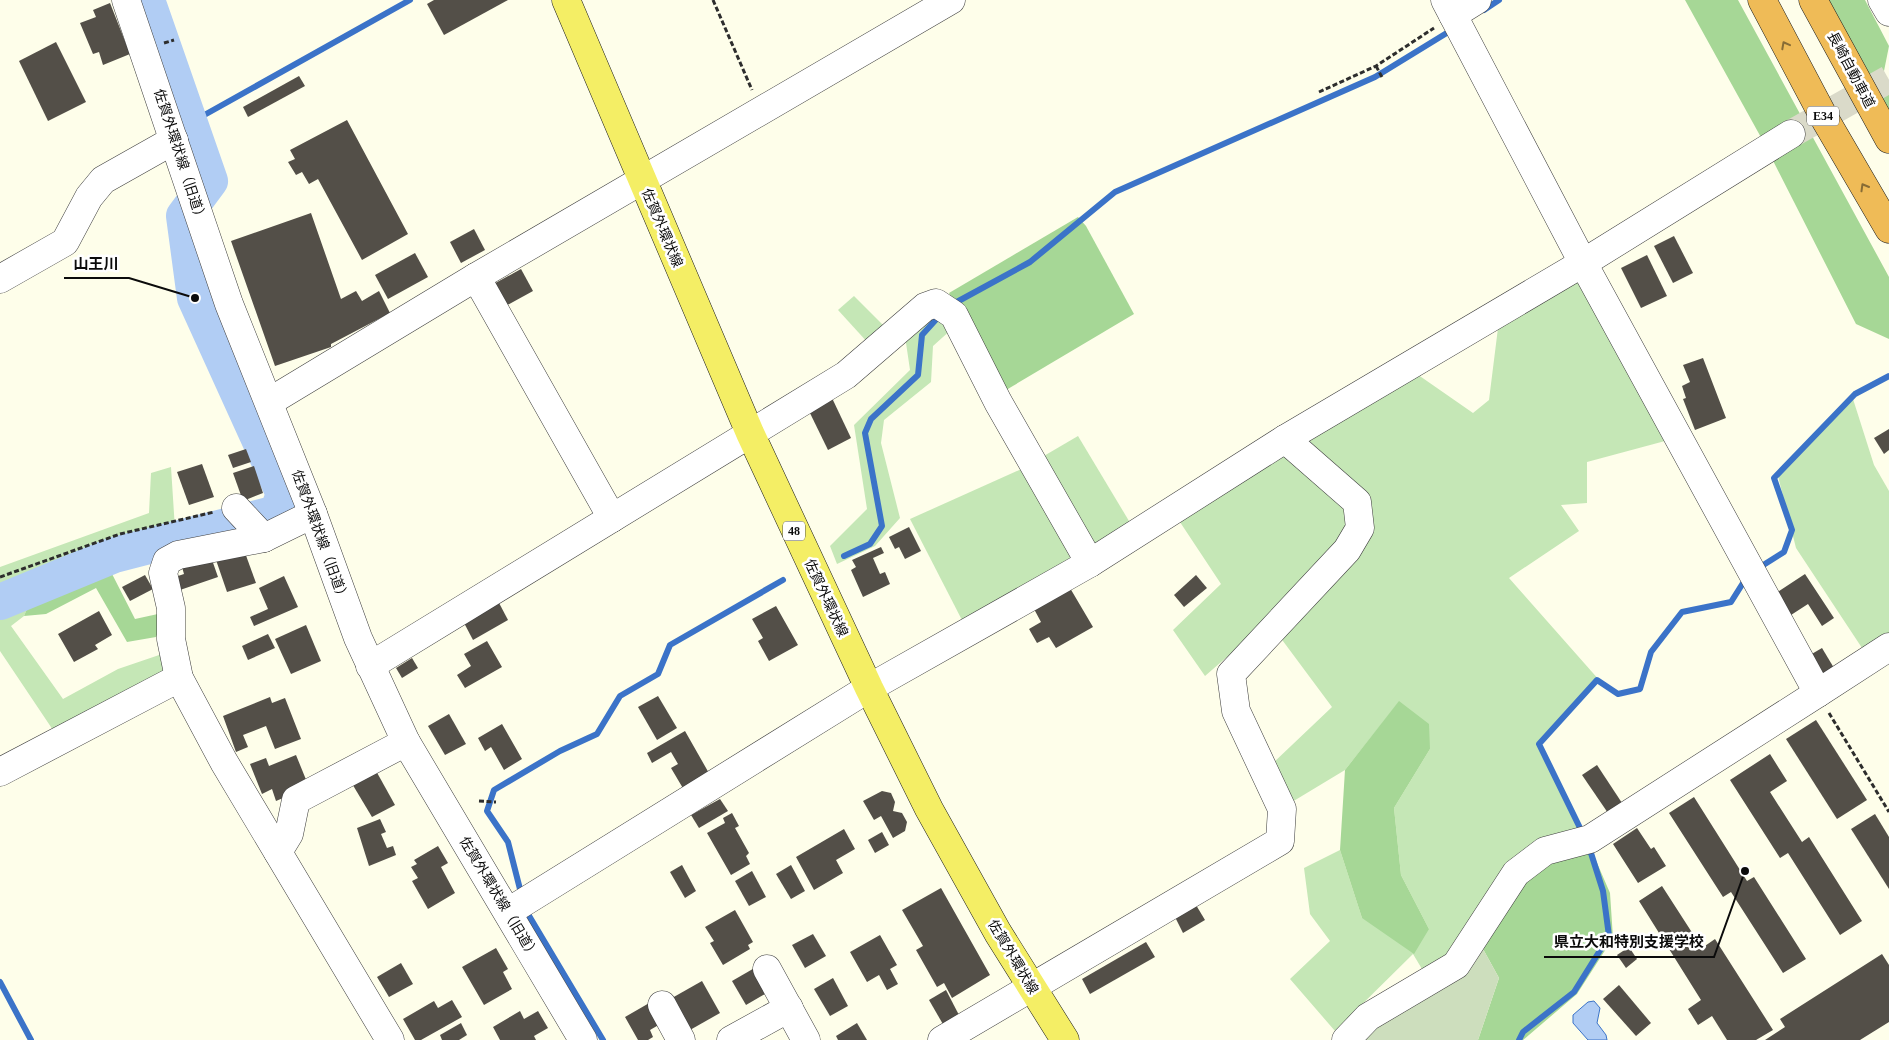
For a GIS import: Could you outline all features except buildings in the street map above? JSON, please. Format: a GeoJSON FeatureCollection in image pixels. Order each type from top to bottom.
{"type":"FeatureCollection","features":[{"type":"Feature","properties":{"kind":"highway","name":"E34"},"geometry":{"type":"LineString","coordinates":[[1762,0],[1826,121],[1889,229]]}},
{"type":"Feature","properties":{"kind":"highway","name":"長崎自動車道"},"geometry":{"type":"LineString","coordinates":[[1813,0],[1889,139]]}},
{"type":"Feature","properties":{"kind":"main road","name":"佐賀外環状線"},"geometry":{"type":"LineString","coordinates":[[566,0],[750,433],[869,688],[929,809],[998,933],[1065,1040]]}},
{"type":"Feature","properties":{"kind":"street","name":"佐賀外環状線（旧道）"},"geometry":{"type":"LineString","coordinates":[[126,0],[229,304],[270,402],[370,666],[406,742],[583,1040]]}},
{"type":"Feature","properties":{"kind":"street"},"geometry":{"type":"LineString","coordinates":[[270,402],[476,277],[951,0]]}},
{"type":"Feature","properties":{"kind":"street"},"geometry":{"type":"LineString","coordinates":[[1477,0],[1449,7],[1583,263],[1818,693]]}},
{"type":"Feature","properties":{"kind":"street"},"geometry":{"type":"LineString","coordinates":[[1882,0],[1889,12]]}},
{"type":"Feature","properties":{"kind":"street"},"geometry":{"type":"LineString","coordinates":[[508,912],[869,688],[1090,563],[1285,438],[1583,263],[1791,134]]}},
{"type":"Feature","properties":{"kind":"street"},"geometry":{"type":"LineString","coordinates":[[0,279],[65,242],[89,197],[103,180],[174,140]]}},
{"type":"Feature","properties":{"kind":"street"},"geometry":{"type":"LineString","coordinates":[[476,277],[612,518]]}},
{"type":"Feature","properties":{"kind":"street"},"geometry":{"type":"LineString","coordinates":[[370,666],[846,375],[925,307],[945,309],[1090,563]]}},
{"type":"Feature","properties":{"kind":"street"},"geometry":{"type":"LineString","coordinates":[[942,1040],[1280,841],[1282,809],[1236,711],[1231,674],[1347,550],[1360,528],[1357,502],[1285,438]]}},
{"type":"Feature","properties":{"kind":"street"},"geometry":{"type":"LineString","coordinates":[[236,508],[264,538]]}},
{"type":"Feature","properties":{"kind":"street"},"geometry":{"type":"LineString","coordinates":[[313,514],[264,538],[178,555],[167,561],[163,573],[171,608],[171,639],[179,678],[224,762],[390,1040]]}},
{"type":"Feature","properties":{"kind":"street"},"geometry":{"type":"LineString","coordinates":[[1346,1040],[1368,1017],[1456,965],[1516,873],[1545,851],[1590,840],[1889,647]]}},
{"type":"Feature","properties":{"kind":"street"},"geometry":{"type":"LineString","coordinates":[[0,772],[179,678]]}},
{"type":"Feature","properties":{"kind":"street"},"geometry":{"type":"LineString","coordinates":[[278,852],[289,834],[296,800],[406,742]]}},
{"type":"Feature","properties":{"kind":"street"},"geometry":{"type":"LineString","coordinates":[[767,969],[806,1040]]}},
{"type":"Feature","properties":{"kind":"street"},"geometry":{"type":"LineString","coordinates":[[662,1005],[681,1040]]}},
{"type":"Feature","properties":{"kind":"street"},"geometry":{"type":"LineString","coordinates":[[731,1040],[789,1008]]}},
{"type":"Feature","properties":{"kind":"path"},"geometry":{"type":"LineString","coordinates":[[713,0],[761,111]]}},
{"type":"Feature","properties":{"kind":"path"},"geometry":{"type":"LineString","coordinates":[[1319,92],[1376,66],[1449,7]]}},
{"type":"Feature","properties":{"kind":"path"},"geometry":{"type":"LineString","coordinates":[[1376,66],[1383,79]]}},
{"type":"Feature","properties":{"kind":"path"},"geometry":{"type":"LineString","coordinates":[[0,577],[120,534],[236,508]]}},
{"type":"Feature","properties":{"kind":"path"},"geometry":{"type":"LineString","coordinates":[[1818,693],[1889,812]]}},
{"type":"Feature","properties":{"kind":"path"},"geometry":{"type":"LineString","coordinates":[[478,801],[496,802]]}},
{"type":"Feature","properties":{"kind":"green space"},"geometry":{"type":"Polygon","coordinates":[[[1685,0],[1738,0],[1889,277],[1889,339],[1856,324],[1763,141],[1685,0]]]}},
{"type":"Feature","properties":{"kind":"green space"},"geometry":{"type":"Polygon","coordinates":[[[1826,0],[1865,0],[1889,46],[1882,81],[1889,85],[1889,115],[1826,0]]]}},
{"type":"Feature","properties":{"kind":"green space"},"geometry":{"type":"Polygon","coordinates":[[[1078,217],[1086,226],[1134,314],[1001,393],[949,293],[1078,217]]]}},
{"type":"Feature","properties":{"kind":"green space"},"geometry":{"type":"Polygon","coordinates":[[[1582,278],[1665,441],[1587,462],[1587,503],[1561,505],[1579,531],[1509,578],[1600,681],[1538,743],[1580,833],[1448,960],[1425,974],[1413,954],[1335,1031],[1290,979],[1330,941],[1310,914],[1304,868],[1340,850],[1362,918],[1429,929],[1401,875],[1394,808],[1430,749],[1399,702],[1345,770],[1287,805],[1272,764],[1332,707],[1277,633],[1357,544],[1205,676],[1173,630],[1221,584],[1176,516],[1414,372],[1473,413],[1489,400],[1499,320],[1582,278]]]}},
{"type":"Feature","properties":{"kind":"green space"},"geometry":{"type":"Polygon","coordinates":[[[854,296],[887,329],[869,344],[838,310],[854,296]]]}},
{"type":"Feature","properties":{"kind":"green space"},"geometry":{"type":"Polygon","coordinates":[[[930,310],[953,328],[933,346],[931,382],[884,420],[881,443],[900,518],[875,546],[837,564],[830,546],[867,509],[854,425],[910,370],[905,336],[930,310]]]}},
{"type":"Feature","properties":{"kind":"green space"},"geometry":{"type":"Polygon","coordinates":[[[1853,399],[1874,465],[1889,491],[1889,636],[1864,651],[1796,548],[1778,476],[1853,399]]]}},
{"type":"Feature","properties":{"kind":"green space"},"geometry":{"type":"Polygon","coordinates":[[[1078,436],[1132,526],[1088,552],[1037,460],[1078,436]]]}},
{"type":"Feature","properties":{"kind":"green space"},"geometry":{"type":"Polygon","coordinates":[[[171,467],[175,529],[34,571],[0,591],[0,567],[149,513],[151,473],[171,467]]]}},
{"type":"Feature","properties":{"kind":"green space"},"geometry":{"type":"Polygon","coordinates":[[[1026,467],[1079,557],[964,624],[910,519],[1026,467]]]}},
{"type":"Feature","properties":{"kind":"green space"},"geometry":{"type":"Polygon","coordinates":[[[110,570],[135,619],[167,612],[156,637],[127,642],[96,588],[46,614],[24,616],[32,597],[110,570]]]}},
{"type":"Feature","properties":{"kind":"green space"},"geometry":{"type":"Polygon","coordinates":[[[32,597],[24,616],[11,626],[63,699],[118,669],[165,653],[171,675],[55,733],[0,651],[0,610],[32,597]]]}},
{"type":"Feature","properties":{"kind":"green space"},"geometry":{"type":"Polygon","coordinates":[[[1399,701],[1429,724],[1430,749],[1394,808],[1401,875],[1429,929],[1414,954],[1362,918],[1340,850],[1345,770],[1399,701]]]}},
{"type":"Feature","properties":{"kind":"green space"},"geometry":{"type":"Polygon","coordinates":[[[1591,849],[1610,893],[1613,938],[1577,994],[1523,1040],[1478,1040],[1499,978],[1483,949],[1519,879],[1549,854],[1591,849]]]}},
{"type":"Feature","properties":{"kind":"green space"},"geometry":{"type":"Polygon","coordinates":[[[1483,949],[1499,978],[1478,1040],[1356,1040],[1467,967],[1483,949]]]}},
{"type":"Feature","properties":{"kind":"water"},"geometry":{"type":"Polygon","coordinates":[[[1594,1001],[1600,1008],[1597,1023],[1606,1035],[1607,1040],[1588,1040],[1573,1023],[1573,1015],[1588,1002],[1594,1001]]]}},
{"type":"Feature","properties":{"kind":"waterway"},"geometry":{"type":"LineString","coordinates":[[0,602],[114,555],[277,513],[284,494],[195,298],[184,216],[210,181],[147,0]]}},
{"type":"Feature","properties":{"kind":"waterway"},"geometry":{"type":"LineString","coordinates":[[190,123],[410,0]]}},
{"type":"Feature","properties":{"kind":"waterway"},"geometry":{"type":"LineString","coordinates":[[1484,10],[1499,0]]}},
{"type":"Feature","properties":{"kind":"waterway"},"geometry":{"type":"LineString","coordinates":[[953,304],[1030,262],[1115,192],[1375,77],[1450,31]]}},
{"type":"Feature","properties":{"kind":"waterway"},"geometry":{"type":"LineString","coordinates":[[844,556],[870,544],[882,526],[865,433],[871,419],[918,375],[922,335],[941,314]]}},
{"type":"Feature","properties":{"kind":"waterway"},"geometry":{"type":"LineString","coordinates":[[1757,569],[1784,552],[1792,530],[1774,478],[1855,394],[1889,376]]}},
{"type":"Feature","properties":{"kind":"waterway"},"geometry":{"type":"LineString","coordinates":[[522,897],[508,842],[487,811],[494,790],[560,751],[597,734],[620,696],[658,674],[670,645],[783,580]]}},
{"type":"Feature","properties":{"kind":"waterway"},"geometry":{"type":"LineString","coordinates":[[1582,832],[1539,744],[1597,680],[1618,694],[1640,689],[1651,652],[1682,612],[1731,602],[1743,583]]}},
{"type":"Feature","properties":{"kind":"waterway"},"geometry":{"type":"LineString","coordinates":[[1519,1040],[1523,1032],[1574,992],[1609,936],[1603,891],[1590,850]]}},
{"type":"Feature","properties":{"kind":"waterway"},"geometry":{"type":"LineString","coordinates":[[525,909],[603,1040]]}},
{"type":"Feature","properties":{"kind":"waterway"},"geometry":{"type":"LineString","coordinates":[[0,982],[31,1040]]}},
{"type":"Feature","properties":{"kind":"tunnel"},"geometry":{"type":"LineString","coordinates":[[1791,134],[1889,79]]}},
{"type":"Feature","properties":{"kind":"place","name":"山王川"},"geometry":{"type":"Point","coordinates":[195,298]}},
{"type":"Feature","properties":{"kind":"place","name":"県立大和特別支援学校"},"geometry":{"type":"Point","coordinates":[1745,871]}}]}
